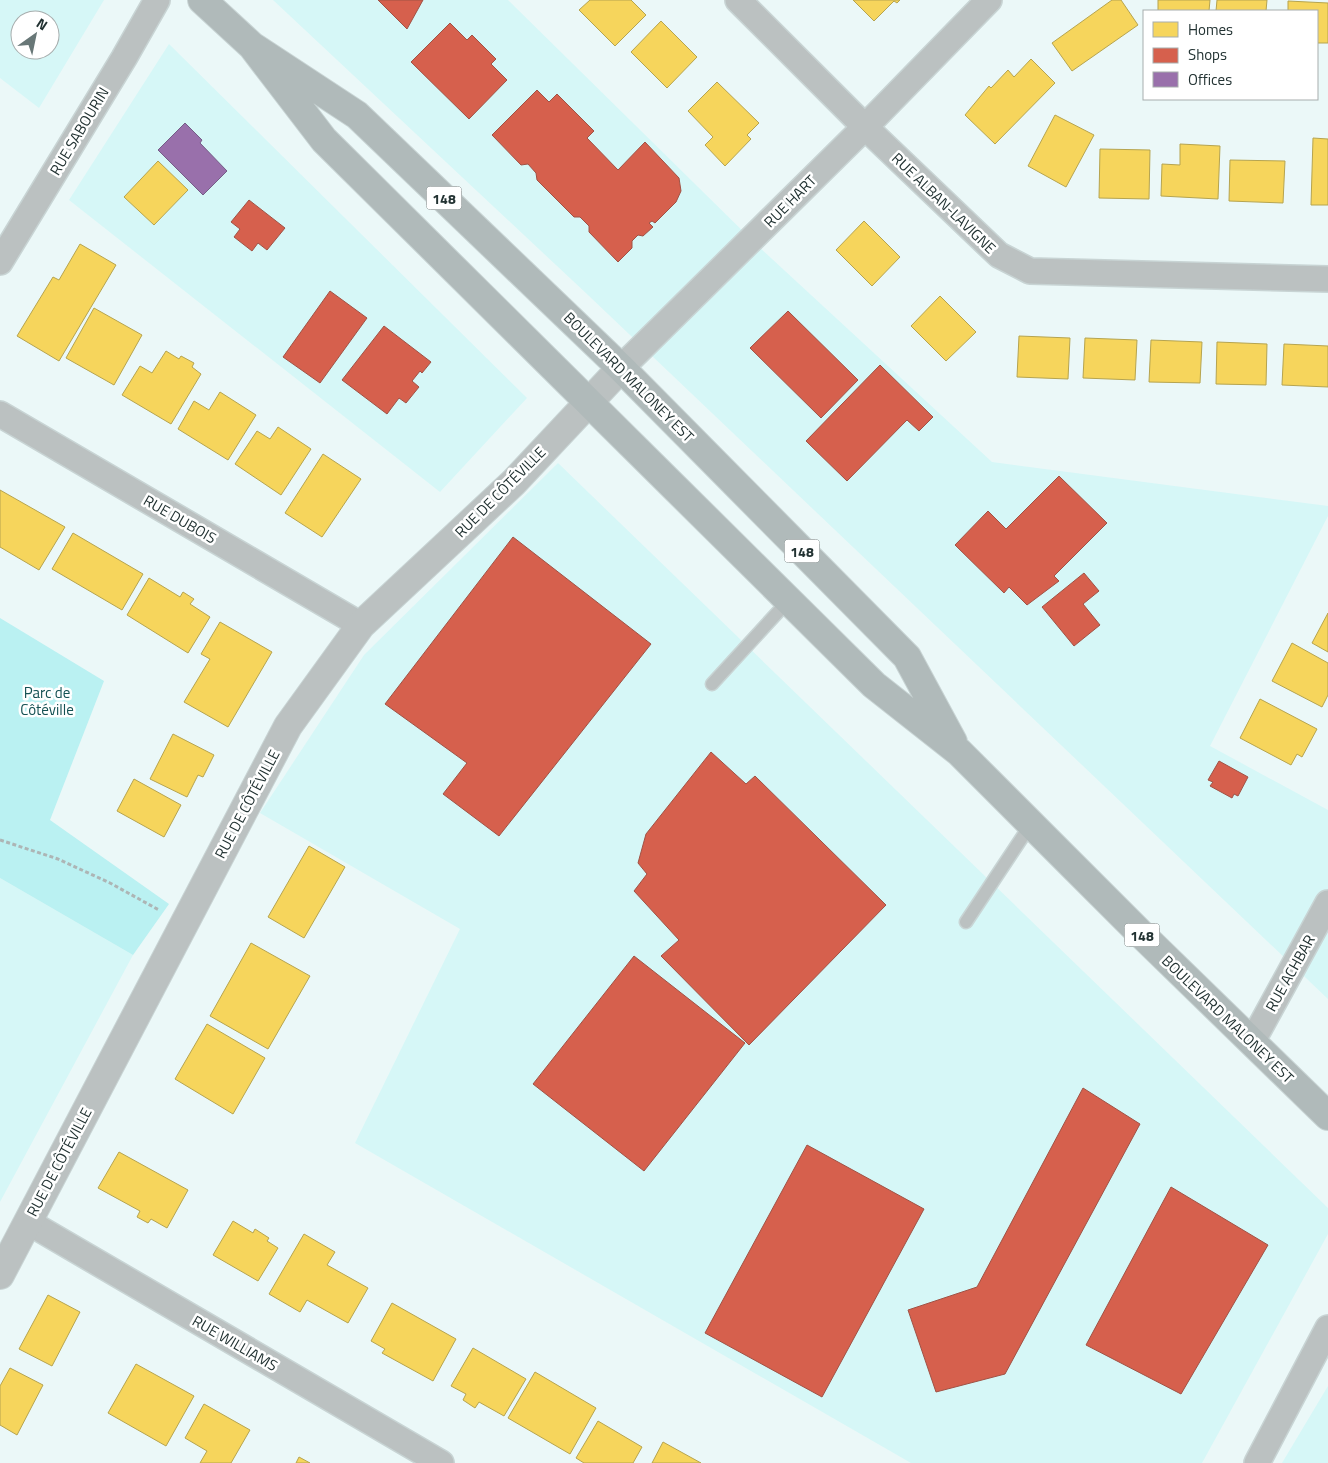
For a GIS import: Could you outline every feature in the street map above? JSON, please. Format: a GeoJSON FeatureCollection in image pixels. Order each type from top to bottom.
{"type":"FeatureCollection","features":[{"type":"Feature","properties":{"kind":"main road","name":"BOULEVARD MALONEY EST"},"geometry":{"type":"LineString","coordinates":[[202,0],[252,46],[357,115],[621,368],[907,657],[959,752]]}},
{"type":"Feature","properties":{"kind":"main road","name":"BOULEVARD MALONEY EST"},"geometry":{"type":"LineString","coordinates":[[252,46],[324,140],[874,684],[959,752],[1328,1116]]}},
{"type":"Feature","properties":{"kind":"street","name":"RUE SABOURIN"},"geometry":{"type":"LineString","coordinates":[[0,262],[124,58],[156,0]]}},
{"type":"Feature","properties":{"kind":"street","name":"RUE ALBAN-LAVIGNE"},"geometry":{"type":"LineString","coordinates":[[738,0],[865,127],[999,255],[1030,271],[1328,279]]}},
{"type":"Feature","properties":{"kind":"street","name":"RUE HART"},"geometry":{"type":"LineString","coordinates":[[589,401],[865,127],[988,0]]}},
{"type":"Feature","properties":{"kind":"street","name":"RUE DE CÔTÉVILLE"},"geometry":{"type":"LineString","coordinates":[[0,1275],[288,726],[361,625],[514,482],[589,401]]}},
{"type":"Feature","properties":{"kind":"street","name":"RUE DUBOIS"},"geometry":{"type":"LineString","coordinates":[[0,414],[361,625]]}},
{"type":"Feature","properties":{"kind":"street","name":"RUE ACHBAR"},"geometry":{"type":"LineString","coordinates":[[1252,1042],[1328,903]]}},
{"type":"Feature","properties":{"kind":"street","name":"RUE WILLIAMS"},"geometry":{"type":"LineString","coordinates":[[28,1222],[441,1463]]}},
{"type":"Feature","properties":{"kind":"street"},"geometry":{"type":"LineString","coordinates":[[1257,1463],[1328,1328]]}},
{"type":"Feature","properties":{"kind":"lane"},"geometry":{"type":"LineString","coordinates":[[712,684],[789,600]]}},
{"type":"Feature","properties":{"kind":"lane"},"geometry":{"type":"LineString","coordinates":[[966,922],[1031,824]]}},
{"type":"Feature","properties":{"kind":"path"},"geometry":{"type":"LineString","coordinates":[[0,840],[58,858],[110,883],[184,924]]}},
{"type":"Feature","properties":{"kind":"shaded area"},"geometry":{"type":"Polygon","coordinates":[[[0,0],[104,0],[39,108],[0,78],[0,0]]]}},
{"type":"Feature","properties":{"kind":"shaded area"},"geometry":{"type":"Polygon","coordinates":[[[273,0],[508,0],[758,246],[992,462],[1328,506],[1328,516],[1210,746],[1328,810],[1328,999],[588,295],[273,0]]]}},
{"type":"Feature","properties":{"kind":"shaded area"},"geometry":{"type":"Polygon","coordinates":[[[169,44],[527,398],[440,492],[69,200],[169,44]]]}},
{"type":"Feature","properties":{"kind":"shaded area"},"geometry":{"type":"Polygon","coordinates":[[[558,463],[1328,1208],[1328,1234],[1202,1463],[911,1463],[355,1143],[460,929],[260,813],[364,655],[558,463]]]}},
{"type":"Feature","properties":{"kind":"shaded area"},"geometry":{"type":"Polygon","coordinates":[[[0,878],[133,955],[0,1202],[0,878]]]}},
{"type":"Feature","properties":{"kind":"shaded area"},"geometry":{"type":"Polygon","coordinates":[[[1328,1386],[1328,1463],[1282,1463],[1328,1386]]]}},
{"type":"Feature","properties":{"kind":"green space","name":"Parc de Côtéville"},"geometry":{"type":"Polygon","coordinates":[[[0,618],[104,681],[50,820],[169,904],[133,955],[0,878],[0,618]]]}},
{"type":"Feature","properties":{"kind":"building: Homes"},"geometry":{"type":"Polygon","coordinates":[[[590,0],[631,0],[646,15],[615,46],[579,10],[590,0]]]}},
{"type":"Feature","properties":{"kind":"building: Homes"},"geometry":{"type":"Polygon","coordinates":[[[853,0],[900,0],[897,3],[894,1],[874,21],[853,0]]]}},
{"type":"Feature","properties":{"kind":"building: Homes"},"geometry":{"type":"Polygon","coordinates":[[[1112,0],[1121,0],[1138,25],[1072,71],[1052,43],[1112,0]]]}},
{"type":"Feature","properties":{"kind":"building: Homes"},"geometry":{"type":"Polygon","coordinates":[[[1158,0],[1210,0],[1209,10],[1158,10],[1158,0]]]}},
{"type":"Feature","properties":{"kind":"building: Homes"},"geometry":{"type":"Polygon","coordinates":[[[1217,0],[1267,0],[1266,10],[1216,10],[1217,0]]]}},
{"type":"Feature","properties":{"kind":"building: Homes"},"geometry":{"type":"Polygon","coordinates":[[[1288,1],[1328,3],[1328,43],[1318,43],[1318,10],[1288,10],[1288,1]]]}},
{"type":"Feature","properties":{"kind":"building: Homes"},"geometry":{"type":"Polygon","coordinates":[[[661,21],[697,57],[667,88],[631,52],[661,21]]]}},
{"type":"Feature","properties":{"kind":"building: Homes"},"geometry":{"type":"Polygon","coordinates":[[[1031,59],[1055,83],[995,144],[965,115],[989,86],[991,88],[1008,70],[1014,77],[1031,59]]]}},
{"type":"Feature","properties":{"kind":"building: Homes"},"geometry":{"type":"Polygon","coordinates":[[[717,82],[759,123],[747,135],[751,139],[725,166],[705,145],[713,137],[688,111],[717,82]]]}},
{"type":"Feature","properties":{"kind":"building: Homes"},"geometry":{"type":"Polygon","coordinates":[[[1055,115],[1094,135],[1066,187],[1028,166],[1055,115]]]}},
{"type":"Feature","properties":{"kind":"building: Homes"},"geometry":{"type":"Polygon","coordinates":[[[1313,138],[1328,139],[1328,205],[1311,205],[1313,138]]]}},
{"type":"Feature","properties":{"kind":"building: Homes"},"geometry":{"type":"Polygon","coordinates":[[[1180,144],[1220,146],[1218,199],[1161,196],[1162,164],[1180,165],[1180,144]]]}},
{"type":"Feature","properties":{"kind":"building: Homes"},"geometry":{"type":"Polygon","coordinates":[[[1100,149],[1150,150],[1149,199],[1099,198],[1100,149]]]}},
{"type":"Feature","properties":{"kind":"building: Homes"},"geometry":{"type":"Polygon","coordinates":[[[1230,160],[1285,161],[1283,203],[1229,201],[1230,160]]]}},
{"type":"Feature","properties":{"kind":"building: Homes"},"geometry":{"type":"Polygon","coordinates":[[[158,161],[188,190],[154,225],[124,197],[158,161]]]}},
{"type":"Feature","properties":{"kind":"building: Homes"},"geometry":{"type":"Polygon","coordinates":[[[864,221],[900,257],[872,286],[836,250],[864,221]]]}},
{"type":"Feature","properties":{"kind":"building: Homes"},"geometry":{"type":"Polygon","coordinates":[[[80,244],[116,265],[59,361],[17,336],[53,277],[59,280],[80,244]]]}},
{"type":"Feature","properties":{"kind":"building: Homes"},"geometry":{"type":"Polygon","coordinates":[[[940,296],[976,332],[946,361],[911,326],[940,296]]]}},
{"type":"Feature","properties":{"kind":"building: Homes"},"geometry":{"type":"Polygon","coordinates":[[[94,308],[142,335],[114,385],[66,358],[94,308]]]}},
{"type":"Feature","properties":{"kind":"building: Homes"},"geometry":{"type":"Polygon","coordinates":[[[1019,336],[1070,338],[1068,379],[1017,377],[1019,336]]]}},
{"type":"Feature","properties":{"kind":"building: Homes"},"geometry":{"type":"Polygon","coordinates":[[[1085,338],[1137,340],[1135,380],[1083,378],[1085,338]]]}},
{"type":"Feature","properties":{"kind":"building: Homes"},"geometry":{"type":"Polygon","coordinates":[[[1151,340],[1202,342],[1200,383],[1149,382],[1151,340]]]}},
{"type":"Feature","properties":{"kind":"building: Homes"},"geometry":{"type":"Polygon","coordinates":[[[1217,342],[1267,344],[1266,385],[1216,384],[1217,342]]]}},
{"type":"Feature","properties":{"kind":"building: Homes"},"geometry":{"type":"Polygon","coordinates":[[[1284,344],[1328,346],[1328,387],[1282,385],[1284,344]]]}},
{"type":"Feature","properties":{"kind":"building: Homes"},"geometry":{"type":"Polygon","coordinates":[[[166,351],[179,359],[181,356],[194,363],[192,367],[201,374],[171,424],[122,395],[140,366],[152,373],[166,351]]]}},
{"type":"Feature","properties":{"kind":"building: Homes"},"geometry":{"type":"Polygon","coordinates":[[[220,392],[256,415],[228,460],[178,429],[194,401],[209,410],[220,392]]]}},
{"type":"Feature","properties":{"kind":"building: Homes"},"geometry":{"type":"Polygon","coordinates":[[[278,427],[311,449],[281,495],[235,464],[257,431],[270,439],[278,427]]]}},
{"type":"Feature","properties":{"kind":"building: Homes"},"geometry":{"type":"Polygon","coordinates":[[[323,454],[361,479],[322,537],[285,513],[323,454]]]}},
{"type":"Feature","properties":{"kind":"building: Homes"},"geometry":{"type":"Polygon","coordinates":[[[0,490],[65,527],[39,570],[0,547],[0,490]]]}},
{"type":"Feature","properties":{"kind":"building: Homes"},"geometry":{"type":"Polygon","coordinates":[[[73,533],[143,574],[122,610],[52,569],[73,533]]]}},
{"type":"Feature","properties":{"kind":"building: Homes"},"geometry":{"type":"Polygon","coordinates":[[[149,578],[180,597],[183,592],[194,599],[190,604],[210,617],[188,653],[127,615],[149,578]]]}},
{"type":"Feature","properties":{"kind":"building: Homes"},"geometry":{"type":"Polygon","coordinates":[[[1328,613],[1328,652],[1312,643],[1328,613]]]}},
{"type":"Feature","properties":{"kind":"building: Homes"},"geometry":{"type":"Polygon","coordinates":[[[220,622],[272,652],[228,727],[184,702],[210,659],[201,654],[220,622]]]}},
{"type":"Feature","properties":{"kind":"building: Homes"},"geometry":{"type":"Polygon","coordinates":[[[1292,643],[1328,663],[1328,695],[1322,707],[1272,681],[1292,643]]]}},
{"type":"Feature","properties":{"kind":"building: Homes"},"geometry":{"type":"Polygon","coordinates":[[[1260,699],[1317,729],[1302,757],[1297,754],[1291,765],[1240,738],[1260,699]]]}},
{"type":"Feature","properties":{"kind":"building: Homes"},"geometry":{"type":"Polygon","coordinates":[[[173,734],[214,755],[203,777],[198,775],[187,797],[150,779],[173,734]]]}},
{"type":"Feature","properties":{"kind":"building: Homes"},"geometry":{"type":"Polygon","coordinates":[[[134,779],[181,805],[164,837],[117,811],[134,779]]]}},
{"type":"Feature","properties":{"kind":"building: Homes"},"geometry":{"type":"Polygon","coordinates":[[[309,846],[345,867],[304,938],[268,917],[309,846]]]}},
{"type":"Feature","properties":{"kind":"building: Homes"},"geometry":{"type":"Polygon","coordinates":[[[251,943],[310,976],[268,1049],[210,1016],[251,943]]]}},
{"type":"Feature","properties":{"kind":"building: Homes"},"geometry":{"type":"Polygon","coordinates":[[[207,1024],[265,1058],[233,1114],[175,1079],[207,1024]]]}},
{"type":"Feature","properties":{"kind":"building: Homes"},"geometry":{"type":"Polygon","coordinates":[[[119,1152],[188,1190],[167,1228],[151,1219],[148,1223],[137,1217],[140,1211],[98,1188],[119,1152]]]}},
{"type":"Feature","properties":{"kind":"building: Homes"},"geometry":{"type":"Polygon","coordinates":[[[233,1221],[253,1233],[255,1229],[269,1238],[267,1241],[278,1248],[258,1281],[213,1255],[233,1221]]]}},
{"type":"Feature","properties":{"kind":"building: Homes"},"geometry":{"type":"Polygon","coordinates":[[[304,1234],[335,1252],[327,1265],[368,1288],[348,1323],[307,1300],[300,1312],[269,1294],[304,1234]]]}},
{"type":"Feature","properties":{"kind":"building: Homes"},"geometry":{"type":"Polygon","coordinates":[[[48,1295],[80,1312],[52,1366],[19,1349],[48,1295]]]}},
{"type":"Feature","properties":{"kind":"building: Homes"},"geometry":{"type":"Polygon","coordinates":[[[392,1303],[456,1339],[433,1381],[382,1353],[385,1349],[371,1341],[392,1303]]]}},
{"type":"Feature","properties":{"kind":"building: Homes"},"geometry":{"type":"Polygon","coordinates":[[[473,1348],[526,1379],[504,1416],[479,1402],[475,1408],[463,1400],[466,1394],[451,1386],[473,1348]]]}},
{"type":"Feature","properties":{"kind":"building: Homes"},"geometry":{"type":"Polygon","coordinates":[[[136,1364],[194,1396],[166,1446],[108,1413],[136,1364]]]}},
{"type":"Feature","properties":{"kind":"building: Homes"},"geometry":{"type":"Polygon","coordinates":[[[10,1368],[43,1385],[17,1435],[0,1425],[0,1386],[10,1368]]]}},
{"type":"Feature","properties":{"kind":"building: Homes"},"geometry":{"type":"Polygon","coordinates":[[[535,1372],[596,1408],[570,1454],[508,1418],[535,1372]]]}},
{"type":"Feature","properties":{"kind":"building: Homes"},"geometry":{"type":"Polygon","coordinates":[[[204,1404],[250,1430],[231,1463],[200,1463],[207,1451],[185,1438],[204,1404]]]}},
{"type":"Feature","properties":{"kind":"building: Homes"},"geometry":{"type":"Polygon","coordinates":[[[598,1421],[642,1447],[633,1463],[584,1463],[576,1458],[598,1421]]]}},
{"type":"Feature","properties":{"kind":"building: Homes"},"geometry":{"type":"Polygon","coordinates":[[[663,1442],[701,1463],[652,1463],[663,1442]]]}},
{"type":"Feature","properties":{"kind":"building: Homes"},"geometry":{"type":"Polygon","coordinates":[[[299,1457],[310,1463],[296,1463],[299,1457]]]}},
{"type":"Feature","properties":{"kind":"building: Shops"},"geometry":{"type":"Polygon","coordinates":[[[378,0],[423,0],[407,29],[378,0]]]}},
{"type":"Feature","properties":{"kind":"building: Shops"},"geometry":{"type":"Polygon","coordinates":[[[450,23],[467,40],[472,35],[496,59],[491,64],[507,80],[469,119],[411,62],[450,23]]]}},
{"type":"Feature","properties":{"kind":"building: Shops"},"geometry":{"type":"Polygon","coordinates":[[[537,90],[549,102],[557,94],[594,131],[587,138],[618,170],[645,142],[679,178],[681,191],[676,202],[655,223],[652,221],[649,223],[653,227],[643,236],[638,235],[632,241],[632,248],[618,262],[589,232],[589,226],[580,217],[574,217],[537,180],[536,173],[528,164],[521,165],[492,135],[537,90]]]}},
{"type":"Feature","properties":{"kind":"building: Shops"},"geometry":{"type":"Polygon","coordinates":[[[249,200],[285,228],[267,250],[258,243],[252,251],[234,237],[240,229],[231,222],[249,200]]]}},
{"type":"Feature","properties":{"kind":"building: Shops"},"geometry":{"type":"Polygon","coordinates":[[[330,291],[367,318],[320,383],[283,357],[330,291]]]}},
{"type":"Feature","properties":{"kind":"building: Shops"},"geometry":{"type":"Polygon","coordinates":[[[788,311],[858,380],[821,418],[750,348],[788,311]]]}},
{"type":"Feature","properties":{"kind":"building: Shops"},"geometry":{"type":"Polygon","coordinates":[[[384,326],[431,362],[412,381],[419,387],[406,403],[399,398],[387,414],[342,380],[384,326]]]}},
{"type":"Feature","properties":{"kind":"building: Shops"},"geometry":{"type":"Polygon","coordinates":[[[880,365],[933,417],[919,431],[907,420],[847,481],[806,441],[880,365]]]}},
{"type":"Feature","properties":{"kind":"building: Shops"},"geometry":{"type":"Polygon","coordinates":[[[1059,476],[1107,523],[1054,576],[1059,581],[1027,605],[1009,587],[1004,593],[955,545],[988,511],[1006,529],[1059,476]]]}},
{"type":"Feature","properties":{"kind":"building: Shops"},"geometry":{"type":"Polygon","coordinates":[[[513,537],[651,644],[499,836],[443,794],[467,763],[385,704],[513,537]]]}},
{"type":"Feature","properties":{"kind":"building: Shops"},"geometry":{"type":"Polygon","coordinates":[[[1084,573],[1099,591],[1083,604],[1100,625],[1074,646],[1042,607],[1084,573]]]}},
{"type":"Feature","properties":{"kind":"building: Shops"},"geometry":{"type":"Polygon","coordinates":[[[711,752],[746,784],[755,776],[886,905],[749,1045],[661,956],[679,940],[634,891],[647,874],[638,863],[646,834],[711,752]]]}},
{"type":"Feature","properties":{"kind":"building: Shops"},"geometry":{"type":"Polygon","coordinates":[[[1219,761],[1248,777],[1238,796],[1234,794],[1232,798],[1210,786],[1213,782],[1208,780],[1219,761]]]}},
{"type":"Feature","properties":{"kind":"building: Shops"},"geometry":{"type":"Polygon","coordinates":[[[634,956],[745,1043],[644,1171],[533,1084],[634,956]]]}},
{"type":"Feature","properties":{"kind":"building: Shops"},"geometry":{"type":"Polygon","coordinates":[[[1083,1088],[1140,1124],[1005,1374],[936,1392],[908,1310],[977,1287],[1083,1088]]]}},
{"type":"Feature","properties":{"kind":"building: Shops"},"geometry":{"type":"Polygon","coordinates":[[[807,1145],[924,1209],[822,1397],[705,1333],[807,1145]]]}},
{"type":"Feature","properties":{"kind":"building: Shops"},"geometry":{"type":"Polygon","coordinates":[[[1171,1187],[1268,1245],[1181,1394],[1086,1345],[1171,1187]]]}},
{"type":"Feature","properties":{"kind":"building: Offices"},"geometry":{"type":"Polygon","coordinates":[[[185,123],[202,140],[200,143],[227,171],[203,195],[158,150],[185,123]]]}}]}
